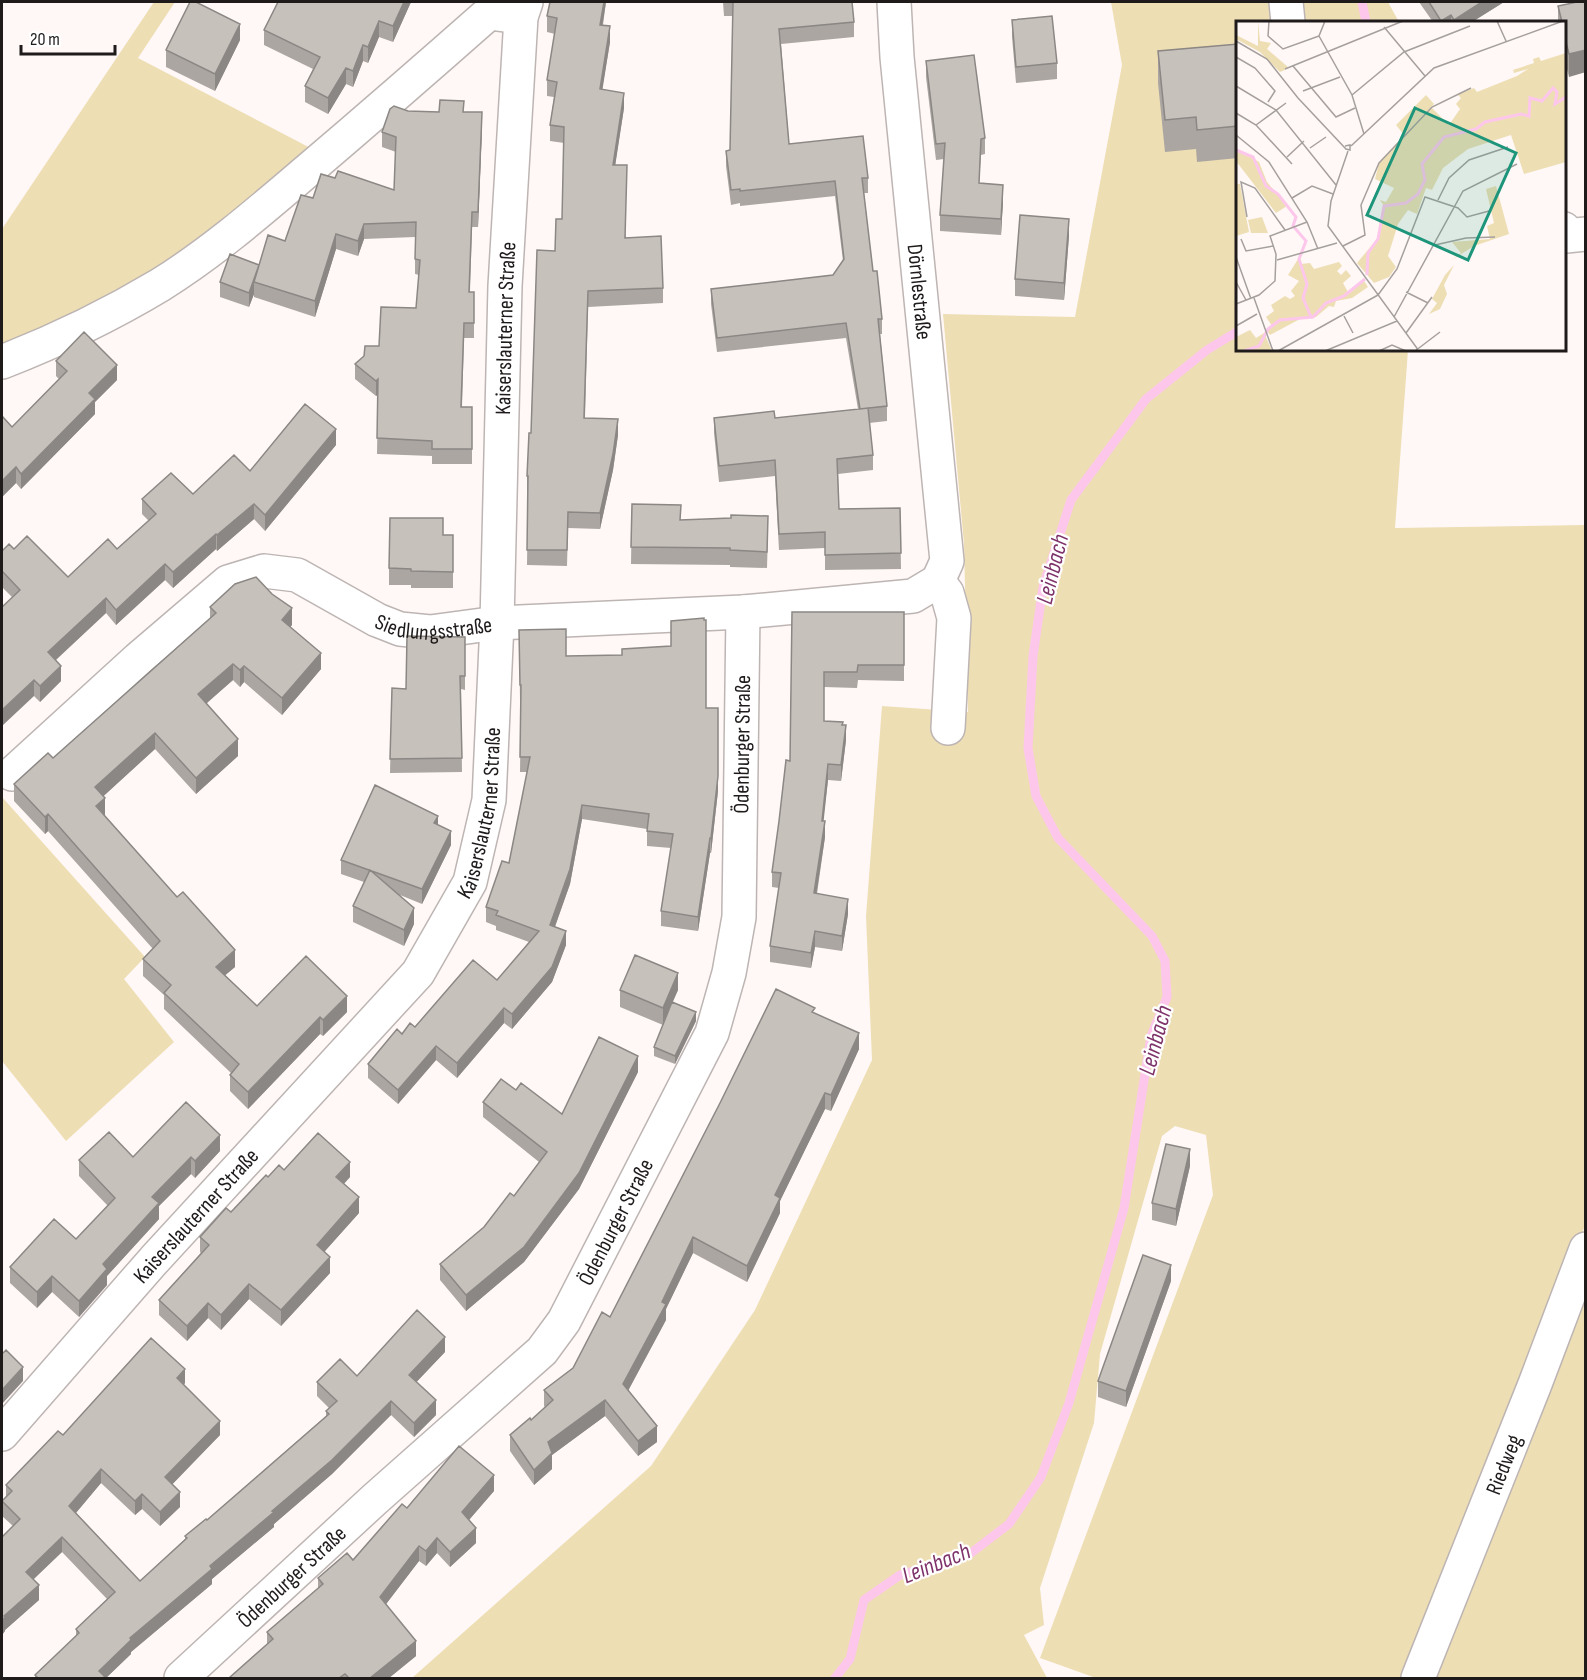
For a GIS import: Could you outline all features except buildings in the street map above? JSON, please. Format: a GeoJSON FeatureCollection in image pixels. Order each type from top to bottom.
{"type":"FeatureCollection","features":[{"type":"Feature","properties":{"kind":"street","name":"Dörnlestraße"},"geometry":{"type":"LineString","coordinates":[[894,2],[897,57],[947,561],[938,581]]}},
{"type":"Feature","properties":{"kind":"street"},"geometry":{"type":"LineString","coordinates":[[1286,2],[1288,21]]}},
{"type":"Feature","properties":{"kind":"street","name":"Kaiserslauterner Straße"},"geometry":{"type":"LineString","coordinates":[[2,362],[95,321],[161,284],[216,246],[272,201],[489,13],[523,9],[505,286],[497,623],[489,800],[470,882],[418,973],[154,1260],[2,1434]]}},
{"type":"Feature","properties":{"kind":"street"},"geometry":{"type":"LineString","coordinates":[[1566,236],[1586,234]]}},
{"type":"Feature","properties":{"kind":"street","name":"Siedlungsstraße"},"geometry":{"type":"LineString","coordinates":[[12,774],[138,659],[228,582],[264,571],[297,575],[377,620],[400,629],[430,632],[497,623],[743,612],[913,596],[938,581]]}},
{"type":"Feature","properties":{"kind":"street"},"geometry":{"type":"LineString","coordinates":[[938,581],[947,593],[954,618],[948,728]]}},
{"type":"Feature","properties":{"kind":"street","name":"Ödenburger Straße"},"geometry":{"type":"LineString","coordinates":[[181,1678],[375,1499],[542,1351],[564,1321],[712,1033],[729,973],[739,917],[743,612]]}},
{"type":"Feature","properties":{"kind":"street","name":"Riedweg"},"geometry":{"type":"LineString","coordinates":[[1418,1678],[1586,1249]]}},
{"type":"Feature","properties":{"kind":"shaded area"},"geometry":{"type":"Polygon","coordinates":[[[154,2],[175,2],[138,58],[318,152],[192,253],[2,352],[2,229],[154,2]]]}},
{"type":"Feature","properties":{"kind":"shaded area"},"geometry":{"type":"Polygon","coordinates":[[[1111,2],[1388,2],[1398,21],[1236,21],[1236,351],[1408,351],[1395,528],[1585,525],[1586,1222],[1566,1281],[1585,1289],[1585,1678],[1096,1678],[1040,1658],[1213,1195],[1206,1135],[1175,1126],[1162,1136],[1100,1354],[1094,1423],[1040,1588],[1044,1625],[1024,1635],[1047,1678],[412,1678],[651,1466],[755,1310],[872,1060],[866,916],[882,706],[968,712],[964,544],[943,314],[1075,317],[1122,65],[1111,2]]]}},
{"type":"Feature","properties":{"kind":"shaded area"},"geometry":{"type":"Polygon","coordinates":[[[2,797],[145,957],[124,979],[174,1042],[66,1141],[2,1061],[2,797]]]}},
{"type":"Feature","properties":{"kind":"waterway","name":"Leinbach"},"geometry":{"type":"LineString","coordinates":[[1362,2],[1366,21]]}},
{"type":"Feature","properties":{"kind":"waterway","name":"Leinbach"},"geometry":{"type":"LineString","coordinates":[[835,1678],[850,1659],[864,1600],[900,1575],[971,1553],[1009,1524],[1041,1477],[1069,1403],[1124,1208],[1151,1036],[1167,997],[1165,961],[1152,936],[1058,838],[1036,796],[1028,748],[1033,656],[1043,587],[1071,500],[1146,399],[1207,350],[1236,332]]}}]}
